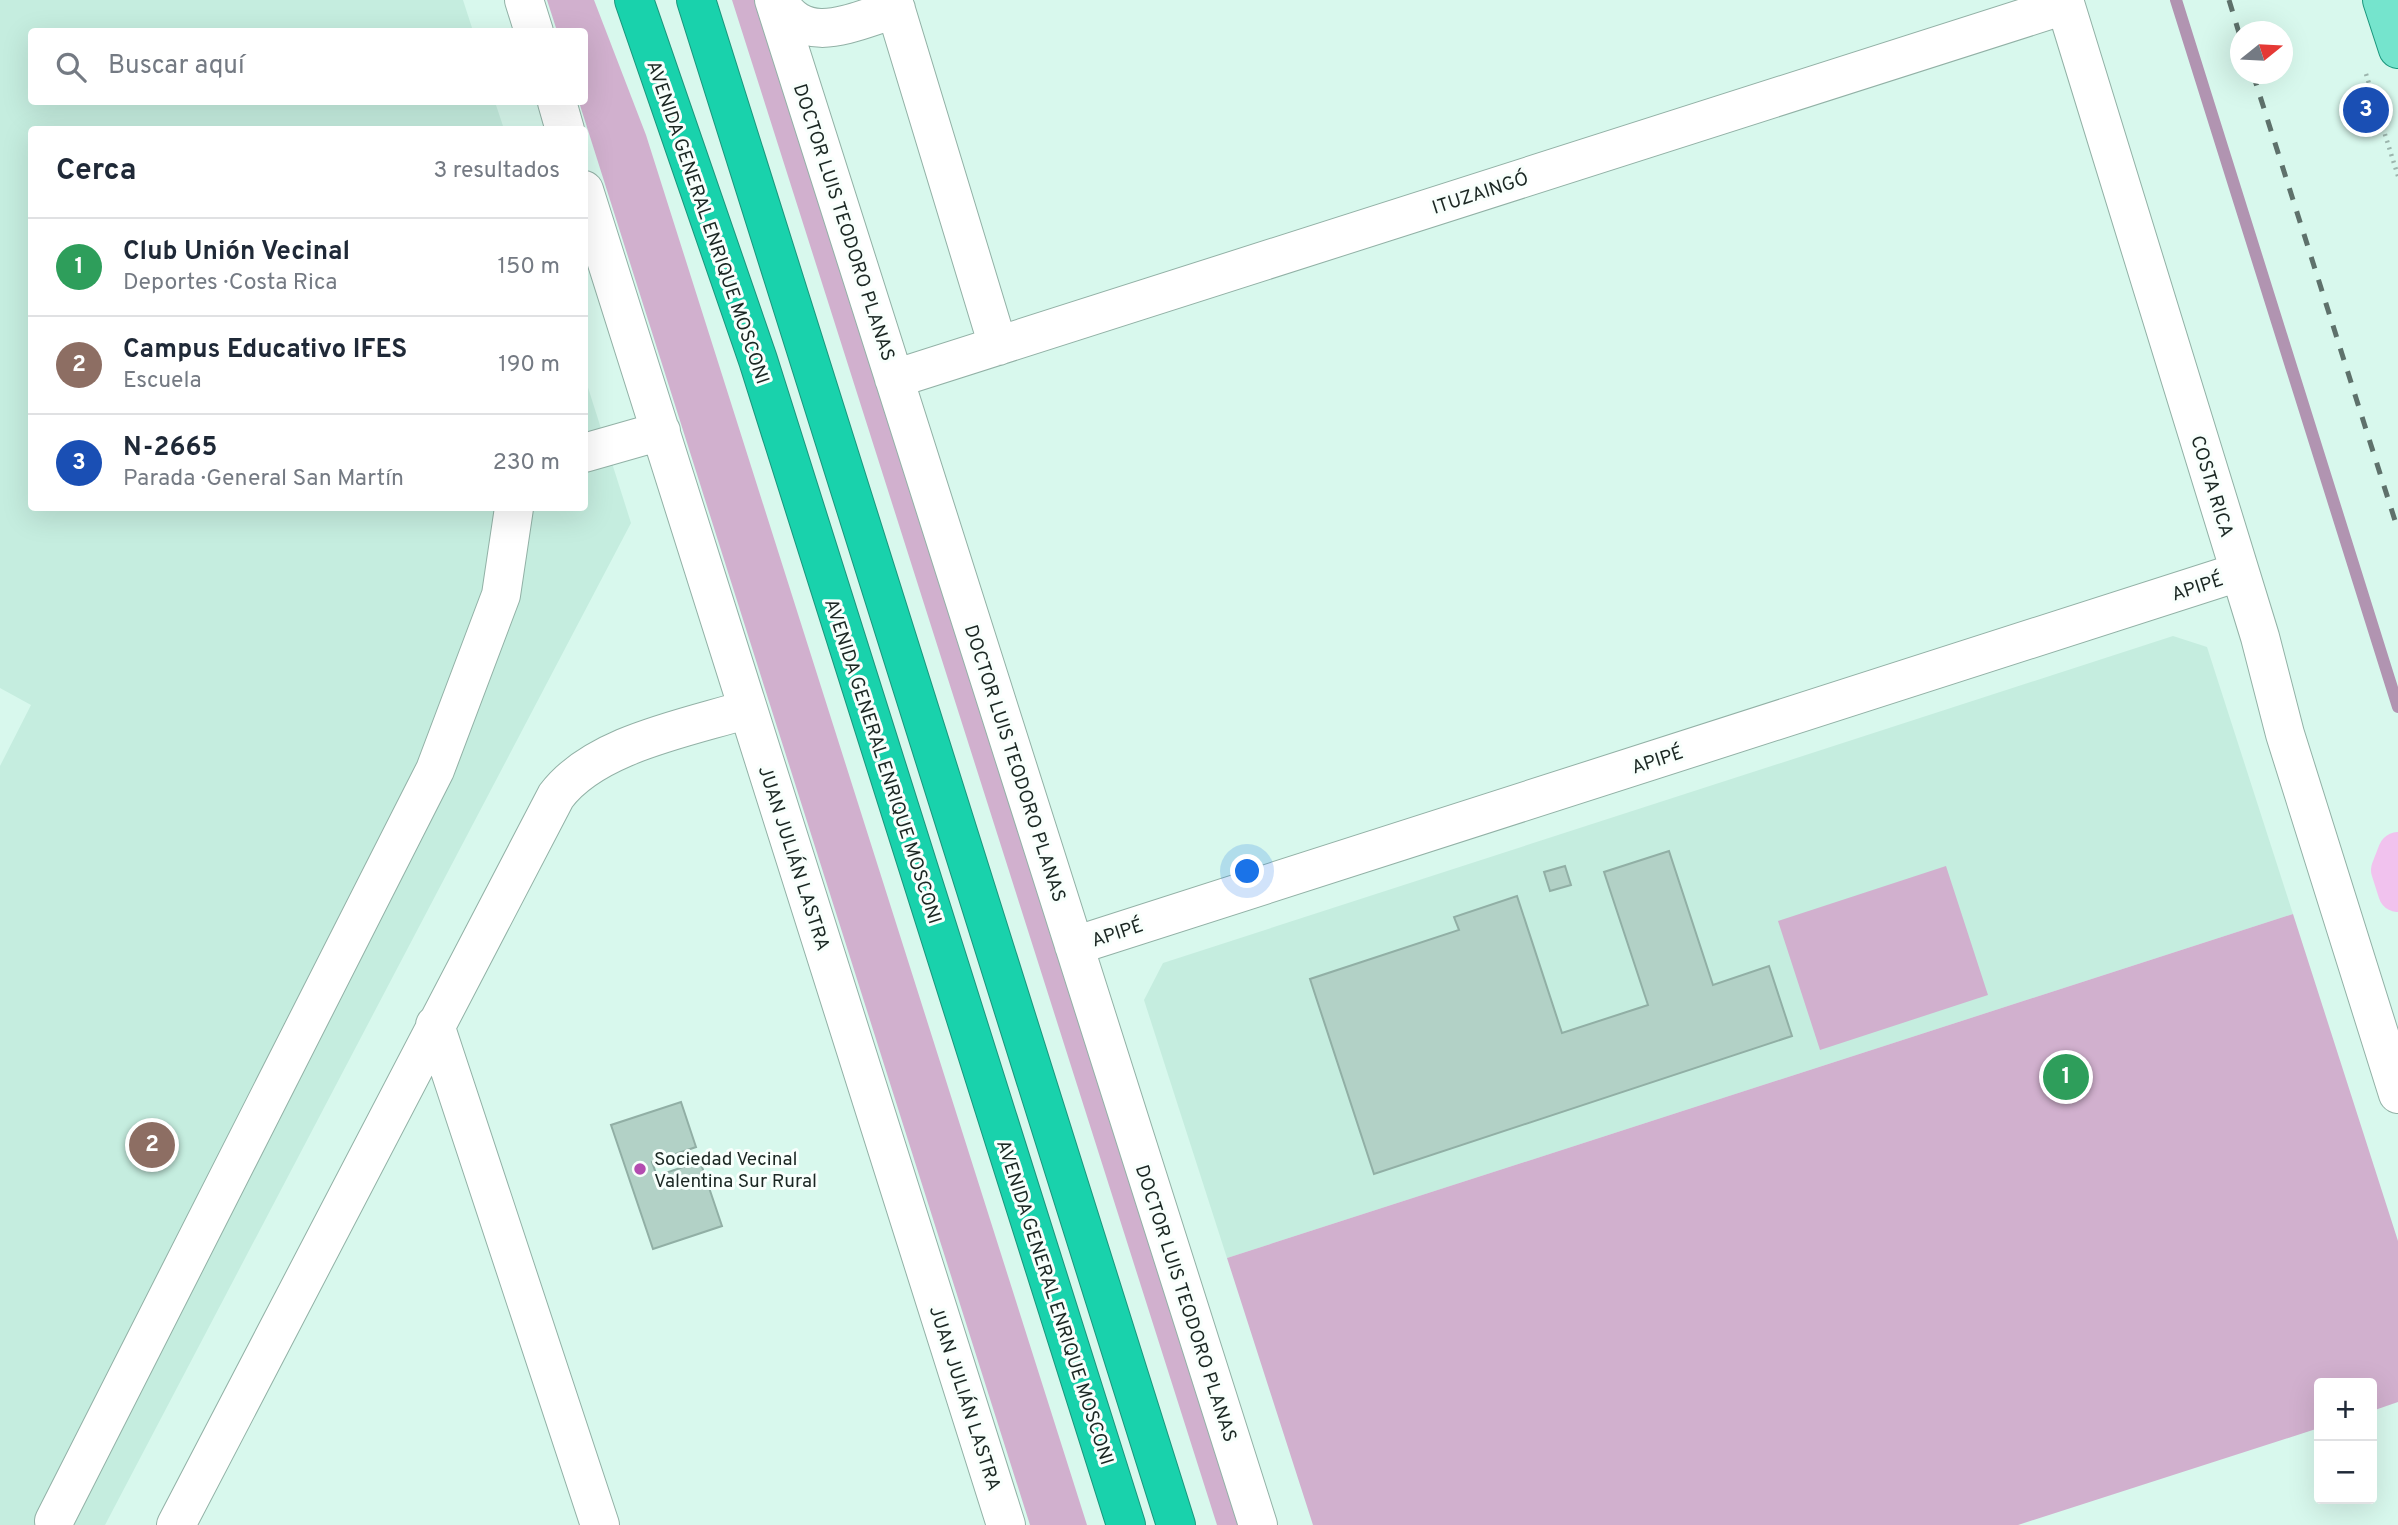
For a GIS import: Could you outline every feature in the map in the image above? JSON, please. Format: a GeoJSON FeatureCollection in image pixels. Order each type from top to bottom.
{"type":"FeatureCollection","features":[{"type":"Feature","properties":{"kind":"highway","name":"AVENIDA GENERAL ENRIQUE MOSCONI"},"geometry":{"type":"LineString","coordinates":[[634,0],[758,360],[1126,1525]]}},
{"type":"Feature","properties":{"kind":"highway"},"geometry":{"type":"LineString","coordinates":[[696,0],[1176,1525]]}},
{"type":"Feature","properties":{"kind":"main road"},"geometry":{"type":"LineString","coordinates":[[2382,0],[2398,49]]}},
{"type":"Feature","properties":{"kind":"street"},"geometry":{"type":"LineString","coordinates":[[524,0],[533,28]]}},
{"type":"Feature","properties":{"kind":"street"},"geometry":{"type":"LineString","coordinates":[[776,0],[798,24],[818,29],[895,4],[998,346]]}},
{"type":"Feature","properties":{"kind":"street","name":"DOCTOR LUIS TEODORO PLANAS"},"geometry":{"type":"LineString","coordinates":[[776,0],[1258,1525]]}},
{"type":"Feature","properties":{"kind":"street","name":"ITUZAINGÓ"},"geometry":{"type":"LineString","coordinates":[[894,379],[2064,2]]}},
{"type":"Feature","properties":{"kind":"street","name":"COSTA RICA"},"geometry":{"type":"LineString","coordinates":[[2064,2],[2239,572],[2289,746],[2398,1094]]}},
{"type":"Feature","properties":{"kind":"street"},"geometry":{"type":"LineString","coordinates":[[557,105],[564,126]]}},
{"type":"Feature","properties":{"kind":"street","name":"JUAN JULIÁN LASTRA"},"geometry":{"type":"LineString","coordinates":[[588,203],[1006,1525]]}},
{"type":"Feature","properties":{"kind":"street"},"geometry":{"type":"LineString","coordinates":[[588,452],[661,431]]}},
{"type":"Feature","properties":{"kind":"street"},"geometry":{"type":"LineString","coordinates":[[54,1521],[435,770],[500,594],[514,511]]}},
{"type":"Feature","properties":{"kind":"street","name":"APIPÉ"},"geometry":{"type":"LineString","coordinates":[[1074,946],[2239,572]]}},
{"type":"Feature","properties":{"kind":"street"},"geometry":{"type":"LineString","coordinates":[[176,1525],[548,809],[575,773],[611,753],[748,709]]}},
{"type":"Feature","properties":{"kind":"street"},"geometry":{"type":"LineString","coordinates":[[435,1025],[600,1525]]}},
{"type":"Feature","properties":{"kind":"path"},"geometry":{"type":"LineString","coordinates":[[2362,63],[2398,176]]}},
{"type":"Feature","properties":{"kind":"shaded area"},"geometry":{"type":"Polygon","coordinates":[[[0,0],[463,0],[472,28],[28,28],[28,105],[496,105],[503,126],[28,126],[28,511],[588,511],[588,387],[631,523],[105,1525],[0,1525],[0,766],[31,705],[0,688],[0,0]]]}},
{"type":"Feature","properties":{"kind":"shaded area"},"geometry":{"type":"Polygon","coordinates":[[[547,0],[594,0],[646,135],[1087,1525],[1030,1525],[580,105],[588,105],[588,28],[556,28],[547,0]]]}},
{"type":"Feature","properties":{"kind":"shaded area"},"geometry":{"type":"Polygon","coordinates":[[[732,0],[757,0],[1244,1525],[1217,1525],[732,0]]]}},
{"type":"Feature","properties":{"kind":"shaded area"},"geometry":{"type":"Polygon","coordinates":[[[2173,636],[2207,647],[2293,914],[1227,1258],[1144,1000],[1163,963],[2173,636]]]}},
{"type":"Feature","properties":{"kind":"shaded area"},"geometry":{"type":"Polygon","coordinates":[[[1946,866],[1988,995],[1820,1050],[1778,921],[1946,866]]]}},
{"type":"Feature","properties":{"kind":"shaded area"},"geometry":{"type":"Polygon","coordinates":[[[2293,914],[2398,1241],[2398,1402],[2377,1409],[2377,1378],[2314,1378],[2314,1430],[2018,1525],[1313,1525],[1227,1258],[2293,914]]]}},
{"type":"Feature","properties":{"kind":"building"},"geometry":{"type":"Polygon","coordinates":[[[1669,851],[1713,985],[1769,966],[1792,1036],[1374,1174],[1310,979],[1459,930],[1454,917],[1517,896],[1562,1033],[1648,1005],[1604,872],[1669,851]]]}},
{"type":"Feature","properties":{"kind":"building"},"geometry":{"type":"Polygon","coordinates":[[[1565,866],[1571,885],[1550,891],[1544,872],[1565,866]]]}},
{"type":"Feature","properties":{"kind":"building","name":"Sociedad Vecinal Valentina Sur Rural"},"geometry":{"type":"Polygon","coordinates":[[[681,1102],[696,1147],[652,1162],[657,1176],[700,1161],[722,1226],[653,1249],[611,1125],[681,1102]]]}},
{"type":"Feature","properties":{"kind":"waterway"},"geometry":{"type":"LineString","coordinates":[[2176,0],[2398,707]]}},
{"type":"Feature","properties":{"kind":"waterway"},"geometry":{"type":"LineString","coordinates":[[2398,852],[2391,870],[2398,892]]}},
{"type":"Feature","properties":{"kind":"railway"},"geometry":{"type":"LineString","coordinates":[[2229,0],[2235,21]]}},
{"type":"Feature","properties":{"kind":"railway"},"geometry":{"type":"LineString","coordinates":[[2256,84],[2398,530]]}},
{"type":"Feature","properties":{"kind":"place","name":"N-2665"},"geometry":{"type":"Point","coordinates":[2366,110]}},
{"type":"Feature","properties":{"kind":"place","name":"Club Unión Vecinal"},"geometry":{"type":"Point","coordinates":[2066,1077]}},
{"type":"Feature","properties":{"kind":"place","name":"Campus Educativo IFES"},"geometry":{"type":"Point","coordinates":[152,1145]}},
{"type":"Feature","properties":{"kind":"place","name":"Sociedad Vecinal Valentina Sur Rural"},"geometry":{"type":"Point","coordinates":[640,1169]}}]}
